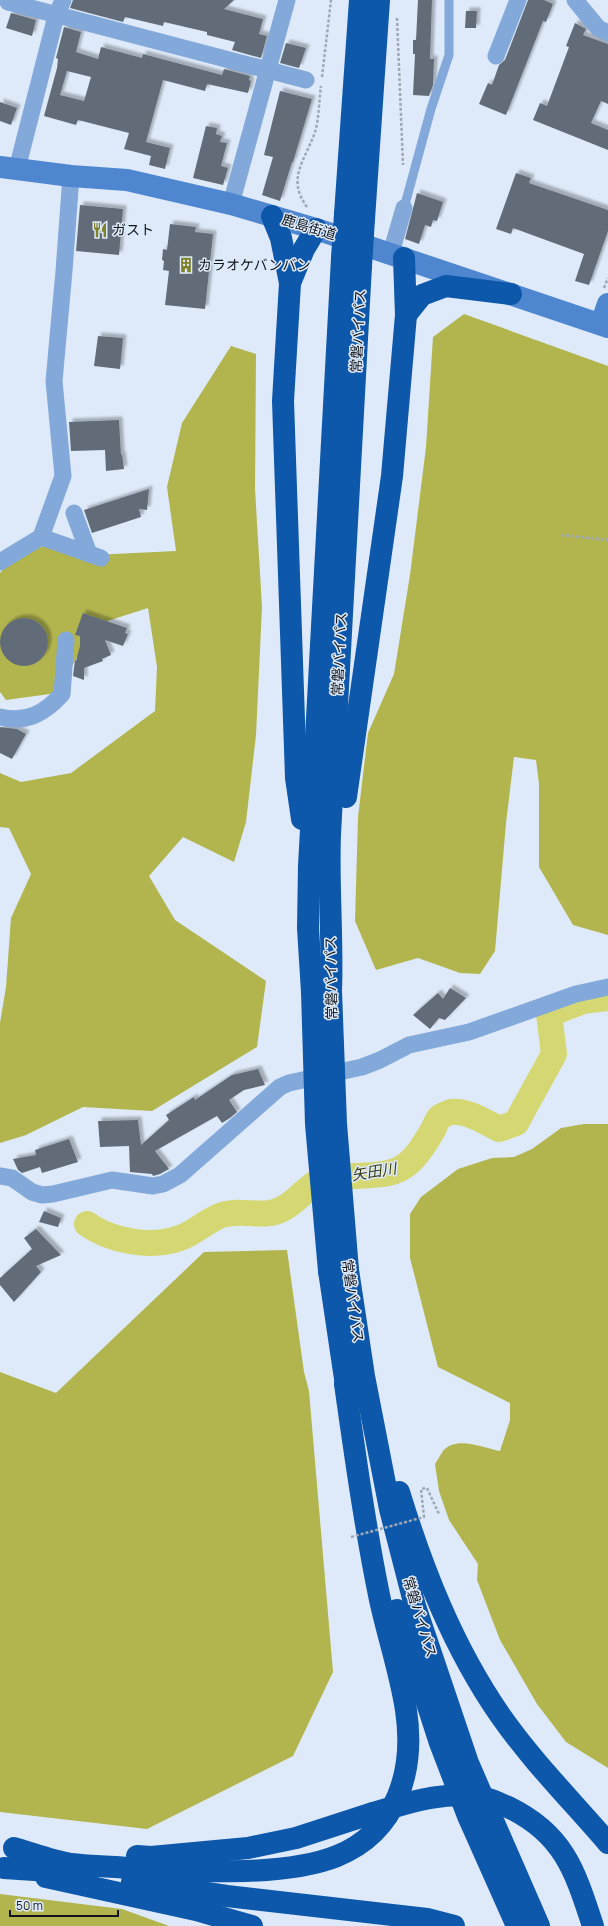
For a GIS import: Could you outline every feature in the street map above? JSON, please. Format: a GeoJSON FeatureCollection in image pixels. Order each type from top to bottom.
{"type":"FeatureCollection","features":[{"type":"Feature","properties":{"kind":"highway","name":"常磐バイパス"},"geometry":{"type":"LineString","coordinates":[[321,991],[332,965],[329,897],[330,836],[341,614],[360,0]]}},
{"type":"Feature","properties":{"kind":"highway","name":"常磐バイパス"},"geometry":{"type":"LineString","coordinates":[[354,217],[379,0]]}},
{"type":"Feature","properties":{"kind":"highway"},"geometry":{"type":"LineString","coordinates":[[272,216],[281,238],[290,283],[284,401],[286,526],[296,778],[309,866]]}},
{"type":"Feature","properties":{"kind":"highway"},"geometry":{"type":"LineString","coordinates":[[290,283],[304,249],[312,219]]}},
{"type":"Feature","properties":{"kind":"highway"},"geometry":{"type":"LineString","coordinates":[[332,965],[342,900],[341,861],[346,785],[392,476],[406,315],[398,256]]}},
{"type":"Feature","properties":{"kind":"highway","name":"常磐バイパス"},"geometry":{"type":"LineString","coordinates":[[352,262],[309,866],[308,928],[321,991],[316,1124],[339,1271],[364,1376],[390,1508],[418,1613],[468,1762],[539,1926]]}},
{"type":"Feature","properties":{"kind":"highway"},"geometry":{"type":"LineString","coordinates":[[406,315],[422,295],[446,286],[511,294]]}},
{"type":"Feature","properties":{"kind":"highway","name":"常磐バイパス"},"geometry":{"type":"LineString","coordinates":[[339,1271],[345,1384],[369,1501],[392,1593],[416,1672],[440,1743],[462,1801],[517,1926]]}},
{"type":"Feature","properties":{"kind":"highway"},"geometry":{"type":"LineString","coordinates":[[364,1376],[426,1573],[448,1625],[462,1653],[500,1716],[533,1757],[608,1843]]}},
{"type":"Feature","properties":{"kind":"highway"},"geometry":{"type":"LineString","coordinates":[[7,1847],[70,1864],[154,1870],[218,1872],[263,1870],[316,1862],[337,1856],[371,1836],[386,1819],[402,1787],[409,1751],[406,1710],[379,1598],[361,1496],[345,1384]]}},
{"type":"Feature","properties":{"kind":"highway"},"geometry":{"type":"LineString","coordinates":[[7,1847],[151,1857],[248,1848],[296,1838],[372,1814],[432,1798],[463,1796],[484,1798],[524,1814],[551,1835],[569,1860],[582,1891],[593,1926]]}},
{"type":"Feature","properties":{"kind":"highway"},"geometry":{"type":"LineString","coordinates":[[2,1867],[154,1900],[252,1926]]}},
{"type":"Feature","properties":{"kind":"highway"},"geometry":{"type":"LineString","coordinates":[[2,1867],[60,1872],[227,1896],[427,1919],[454,1926]]}},
{"type":"Feature","properties":{"kind":"street"},"geometry":{"type":"LineString","coordinates":[[8,168],[56,16],[63,0]]}},
{"type":"Feature","properties":{"kind":"street"},"geometry":{"type":"LineString","coordinates":[[231,204],[287,0]]}},
{"type":"Feature","properties":{"kind":"street"},"geometry":{"type":"LineString","coordinates":[[496,56],[518,0]]}},
{"type":"Feature","properties":{"kind":"street"},"geometry":{"type":"LineString","coordinates":[[575,0],[591,22],[607,32]]}},
{"type":"Feature","properties":{"kind":"street"},"geometry":{"type":"LineString","coordinates":[[8,2],[56,16],[268,69],[306,80]]}},
{"type":"Feature","properties":{"kind":"street","name":"鹿島街道"},"geometry":{"type":"LineString","coordinates":[[8,168],[70,176],[128,180],[231,204],[272,216],[312,219],[398,256],[511,294],[606,318]]}},
{"type":"Feature","properties":{"kind":"street"},"geometry":{"type":"LineString","coordinates":[[0,562],[41,537],[63,476],[54,381],[64,271],[70,176]]}},
{"type":"Feature","properties":{"kind":"street"},"geometry":{"type":"LineString","coordinates":[[398,256],[404,208]]}},
{"type":"Feature","properties":{"kind":"street"},"geometry":{"type":"LineString","coordinates":[[41,537],[95,556],[74,513]]}},
{"type":"Feature","properties":{"kind":"street"},"geometry":{"type":"LineString","coordinates":[[0,717],[14,720],[40,714],[62,694],[66,640]]}},
{"type":"Feature","properties":{"kind":"street"},"geometry":{"type":"LineString","coordinates":[[0,1176],[12,1178],[32,1192],[42,1194],[53,1194],[112,1180],[145,1186],[163,1184],[180,1175],[280,1087],[289,1083],[362,1067],[392,1055],[409,1045],[469,1032],[576,994],[608,988]]}},
{"type":"Feature","properties":{"kind":"lane"},"geometry":{"type":"LineString","coordinates":[[404,208],[431,109],[450,55],[449,0]]}},
{"type":"Feature","properties":{"kind":"path"},"geometry":{"type":"LineString","coordinates":[[312,219],[298,191],[298,178],[302,160],[315,131],[332,0]]}},
{"type":"Feature","properties":{"kind":"path"},"geometry":{"type":"LineString","coordinates":[[397,17],[403,170]]}},
{"type":"Feature","properties":{"kind":"path"},"geometry":{"type":"LineString","coordinates":[[561,535],[608,540]]}},
{"type":"Feature","properties":{"kind":"path"},"geometry":{"type":"LineString","coordinates":[[351,1537],[424,1518],[421,1489],[427,1488],[439,1514]]}},
{"type":"Feature","properties":{"kind":"shaded area"},"geometry":{"type":"Polygon","coordinates":[[[464,314],[608,366],[608,935],[573,925],[539,867],[539,784],[536,760],[514,757],[506,823],[495,951],[480,974],[460,973],[418,958],[376,970],[355,921],[358,817],[368,733],[394,674],[410,575],[426,447],[433,337],[464,314]]]}},
{"type":"Feature","properties":{"kind":"shaded area"},"geometry":{"type":"Polygon","coordinates":[[[231,346],[256,354],[255,489],[262,607],[256,735],[246,822],[234,862],[183,837],[149,876],[175,920],[266,981],[257,1047],[152,1111],[83,1107],[26,1135],[0,1143],[0,1023],[6,987],[11,918],[31,874],[9,828],[0,827],[0,773],[21,782],[71,773],[155,711],[157,667],[148,608],[95,625],[57,693],[6,700],[0,692],[0,573],[9,561],[64,537],[93,555],[176,551],[167,487],[182,423],[231,346]]]}},
{"type":"Feature","properties":{"kind":"shaded area"},"geometry":{"type":"Polygon","coordinates":[[[584,1124],[608,1124],[608,1768],[566,1742],[537,1704],[500,1640],[477,1580],[478,1564],[449,1520],[439,1491],[435,1464],[443,1451],[449,1446],[455,1444],[463,1443],[478,1445],[500,1451],[510,1420],[510,1403],[438,1367],[410,1258],[410,1214],[421,1197],[458,1169],[492,1158],[514,1157],[532,1149],[561,1128],[584,1124]]]}},
{"type":"Feature","properties":{"kind":"shaded area"},"geometry":{"type":"Polygon","coordinates":[[[287,1250],[304,1372],[309,1391],[333,1672],[293,1756],[147,1829],[0,1812],[0,1372],[56,1393],[204,1252],[287,1250]]]}},
{"type":"Feature","properties":{"kind":"shaded area"},"geometry":{"type":"Polygon","coordinates":[[[0,1894],[122,1909],[169,1926],[0,1926],[0,1894]]]}},
{"type":"Feature","properties":{"kind":"building"},"geometry":{"type":"Polygon","coordinates":[[[73,0],[234,0],[224,9],[263,19],[259,34],[267,36],[261,58],[232,50],[235,42],[207,35],[207,32],[164,22],[163,26],[125,17],[123,22],[70,8],[73,0]]]}},
{"type":"Feature","properties":{"kind":"building"},"geometry":{"type":"Polygon","coordinates":[[[418,0],[432,0],[430,59],[434,59],[433,85],[429,96],[413,95],[415,54],[413,54],[413,40],[416,40],[418,0]]]}},
{"type":"Feature","properties":{"kind":"building"},"geometry":{"type":"Polygon","coordinates":[[[528,0],[544,0],[553,4],[546,22],[543,21],[506,115],[479,104],[488,83],[492,85],[499,65],[505,60],[528,0]]]}},
{"type":"Feature","properties":{"kind":"building"},"geometry":{"type":"Polygon","coordinates":[[[466,11],[477,11],[476,28],[465,28],[466,11]]]}},
{"type":"Feature","properties":{"kind":"building"},"geometry":{"type":"Polygon","coordinates":[[[11,13],[36,20],[32,36],[6,28],[11,13]]]}},
{"type":"Feature","properties":{"kind":"building"},"geometry":{"type":"Polygon","coordinates":[[[575,23],[586,29],[583,35],[608,44],[608,104],[601,101],[591,123],[608,130],[608,150],[533,120],[540,103],[547,106],[569,47],[566,46],[575,23]]]}},
{"type":"Feature","properties":{"kind":"building"},"geometry":{"type":"Polygon","coordinates":[[[64,27],[81,32],[76,52],[98,59],[101,47],[142,58],[143,54],[222,75],[224,69],[250,76],[249,80],[251,81],[248,93],[207,84],[205,91],[163,80],[146,142],[170,148],[165,169],[149,165],[151,156],[124,149],[129,133],[78,120],[76,125],[44,116],[57,68],[58,59],[56,58],[64,27]],[[67,71],[60,95],[84,101],[91,77],[67,71]]]}},
{"type":"Feature","properties":{"kind":"building"},"geometry":{"type":"Polygon","coordinates":[[[286,43],[306,48],[299,68],[280,63],[286,43]]]}},
{"type":"Feature","properties":{"kind":"building"},"geometry":{"type":"Polygon","coordinates":[[[280,91],[312,99],[280,201],[262,195],[273,157],[264,155],[280,91]]]}},
{"type":"Feature","properties":{"kind":"building"},"geometry":{"type":"Polygon","coordinates":[[[0,102],[17,108],[11,125],[0,121],[0,102]]]}},
{"type":"Feature","properties":{"kind":"building"},"geometry":{"type":"Polygon","coordinates":[[[206,126],[217,128],[216,134],[222,136],[220,142],[227,143],[221,166],[228,168],[223,185],[193,178],[206,126]]]}},
{"type":"Feature","properties":{"kind":"building"},"geometry":{"type":"Polygon","coordinates":[[[516,173],[531,178],[529,183],[608,210],[608,231],[589,285],[575,281],[584,254],[513,228],[511,234],[496,229],[516,173]]]}},
{"type":"Feature","properties":{"kind":"building"},"geometry":{"type":"Polygon","coordinates":[[[417,193],[443,202],[437,221],[433,220],[431,227],[425,225],[419,244],[405,239],[417,193]]]}},
{"type":"Feature","properties":{"kind":"building","name":"ガスト"},"geometry":{"type":"Polygon","coordinates":[[[80,205],[123,209],[119,255],[76,251],[80,205]]]}},
{"type":"Feature","properties":{"kind":"building","name":"カラオケバンバン"},"geometry":{"type":"Polygon","coordinates":[[[170,224],[196,227],[195,232],[213,234],[205,309],[165,305],[169,271],[163,270],[164,261],[162,260],[163,249],[167,250],[170,224]]]}},
{"type":"Feature","properties":{"kind":"building"},"geometry":{"type":"Polygon","coordinates":[[[98,336],[123,338],[120,369],[94,366],[98,336]]]}},
{"type":"Feature","properties":{"kind":"building"},"geometry":{"type":"Polygon","coordinates":[[[119,420],[121,455],[122,454],[124,469],[106,471],[105,450],[71,451],[69,422],[119,420]]]}},
{"type":"Feature","properties":{"kind":"building"},"geometry":{"type":"Polygon","coordinates":[[[149,489],[147,510],[139,509],[141,517],[92,533],[84,510],[149,489]]]}},
{"type":"Feature","properties":{"kind":"building"},"geometry":{"type":"Polygon","coordinates":[[[83,613],[127,628],[125,633],[128,634],[123,646],[105,640],[111,655],[102,659],[103,661],[84,668],[84,680],[73,676],[75,660],[76,661],[80,646],[80,636],[75,635],[83,613]]]}},
{"type":"Feature","properties":{"kind":"building"},"geometry":{"type":"Polygon","coordinates":[[[19,618],[29,618],[38,622],[44,628],[48,637],[48,647],[44,656],[38,662],[29,666],[19,666],[10,662],[4,656],[0,647],[0,637],[4,628],[10,622],[19,618]]]}},
{"type":"Feature","properties":{"kind":"building"},"geometry":{"type":"Polygon","coordinates":[[[0,727],[17,729],[26,734],[12,759],[0,753],[0,727]]]}},
{"type":"Feature","properties":{"kind":"building"},"geometry":{"type":"Polygon","coordinates":[[[450,988],[466,998],[445,1020],[439,1018],[430,1029],[413,1015],[438,993],[443,999],[450,988]]]}},
{"type":"Feature","properties":{"kind":"building"},"geometry":{"type":"Polygon","coordinates":[[[258,1069],[265,1085],[244,1090],[229,1100],[237,1112],[230,1118],[222,1123],[217,1116],[155,1151],[169,1169],[160,1174],[153,1176],[152,1174],[130,1172],[129,1146],[100,1147],[98,1121],[138,1120],[141,1145],[169,1120],[166,1115],[194,1097],[195,1100],[232,1075],[258,1069]]]}},
{"type":"Feature","properties":{"kind":"building"},"geometry":{"type":"Polygon","coordinates":[[[69,1139],[78,1162],[42,1173],[40,1167],[22,1173],[18,1170],[13,1159],[36,1155],[35,1150],[69,1139]]]}},
{"type":"Feature","properties":{"kind":"building"},"geometry":{"type":"Polygon","coordinates":[[[44,1211],[61,1218],[58,1227],[39,1222],[44,1211]]]}},
{"type":"Feature","properties":{"kind":"building"},"geometry":{"type":"Polygon","coordinates":[[[36,1229],[61,1255],[36,1266],[41,1272],[14,1302],[0,1285],[0,1278],[32,1249],[24,1238],[36,1229]]]}},
{"type":"Feature","properties":{"kind":"waterway","name":"矢田川"},"geometry":{"type":"LineString","coordinates":[[87,1224],[108,1235],[132,1242],[157,1243],[169,1241],[185,1236],[222,1215],[230,1213],[262,1214],[277,1211],[289,1205],[314,1184],[326,1179],[345,1176],[386,1174],[395,1171],[408,1164],[430,1135],[439,1118],[451,1112],[470,1115],[499,1129],[516,1123],[554,1054],[549,1014],[583,1001],[608,998]]}},
{"type":"Feature","properties":{"kind":"place","name":"ガスト"},"geometry":{"type":"Point","coordinates":[100,230]}},
{"type":"Feature","properties":{"kind":"place","name":"カラオケバンバン"},"geometry":{"type":"Point","coordinates":[186,265]}}]}
